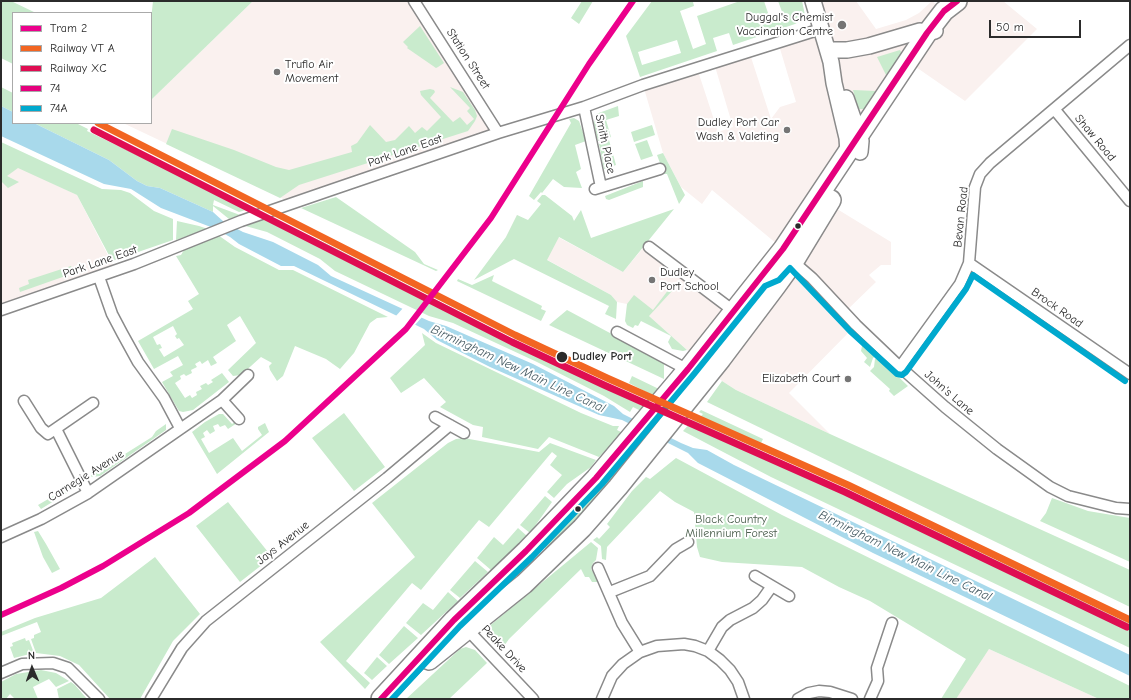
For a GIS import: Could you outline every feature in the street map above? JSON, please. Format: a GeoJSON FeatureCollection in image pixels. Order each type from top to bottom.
{"type":"FeatureCollection","features":[{"type":"Feature","properties":{"kind":"highway"},"geometry":{"type":"LineString","coordinates":[[462,625],[524,584],[582,528],[618,487],[703,381],[794,261],[856,149],[927,33],[944,11],[958,4]]}},
{"type":"Feature","properties":{"kind":"highway"},"geometry":{"type":"LineString","coordinates":[[388,693],[462,625],[549,527],[609,463],[688,370],[735,312],[790,239],[856,149],[958,4]]}},
{"type":"Feature","properties":{"kind":"main road"},"geometry":{"type":"LineString","coordinates":[[813,1],[830,56],[834,83],[847,138],[856,149]]}},
{"type":"Feature","properties":{"kind":"main road"},"geometry":{"type":"LineString","coordinates":[[830,56],[920,31],[927,33]]}},
{"type":"Feature","properties":{"kind":"street","name":"Station Street"},"geometry":{"type":"LineString","coordinates":[[414,1],[498,133]]}},
{"type":"Feature","properties":{"kind":"street","name":"Park Lane East"},"geometry":{"type":"LineString","coordinates":[[1,310],[99,277],[241,221],[498,133],[569,112],[643,85],[821,30]]}},
{"type":"Feature","properties":{"kind":"street","name":"Bevan Road"},"geometry":{"type":"LineString","coordinates":[[900,367],[960,284],[969,263],[975,187],[980,174],[990,163],[1055,110],[1130,45]]}},
{"type":"Feature","properties":{"kind":"street","name":"Smith Place"},"geometry":{"type":"LineString","coordinates":[[584,107],[598,188],[660,169]]}},
{"type":"Feature","properties":{"kind":"street","name":"Shaw Road"},"geometry":{"type":"LineString","coordinates":[[1055,110],[1130,201]]}},
{"type":"Feature","properties":{"kind":"street"},"geometry":{"type":"LineString","coordinates":[[649,247],[735,312]]}},
{"type":"Feature","properties":{"kind":"street"},"geometry":{"type":"LineString","coordinates":[[760,279],[775,272],[786,260],[790,259],[794,261]]}},
{"type":"Feature","properties":{"kind":"street","name":"John's Lane"},"geometry":{"type":"LineString","coordinates":[[794,261],[856,325],[900,367],[945,408],[991,445],[1050,487],[1083,500],[1116,508],[1130,509]]}},
{"type":"Feature","properties":{"kind":"street","name":"Brock Road"},"geometry":{"type":"LineString","coordinates":[[969,263],[1130,374]]}},
{"type":"Feature","properties":{"kind":"street"},"geometry":{"type":"LineString","coordinates":[[99,277],[112,314],[138,362],[164,398],[180,428]]}},
{"type":"Feature","properties":{"kind":"street"},"geometry":{"type":"LineString","coordinates":[[617,332],[688,370],[703,381]]}},
{"type":"Feature","properties":{"kind":"street","name":"Carnegie Avenue"},"geometry":{"type":"LineString","coordinates":[[1,536],[41,519],[88,493],[222,400],[248,375]]}},
{"type":"Feature","properties":{"kind":"street"},"geometry":{"type":"LineString","coordinates":[[222,400],[239,419]]}},
{"type":"Feature","properties":{"kind":"street"},"geometry":{"type":"LineString","coordinates":[[24,401],[41,428],[48,434],[66,420],[93,403]]}},
{"type":"Feature","properties":{"kind":"street"},"geometry":{"type":"LineString","coordinates":[[435,417],[464,433]]}},
{"type":"Feature","properties":{"kind":"street","name":"Jays Avenue"},"geometry":{"type":"LineString","coordinates":[[150,699],[182,648],[206,621],[381,483],[450,425]]}},
{"type":"Feature","properties":{"kind":"street"},"geometry":{"type":"LineString","coordinates":[[56,429],[88,493]]}},
{"type":"Feature","properties":{"kind":"street"},"geometry":{"type":"LineString","coordinates":[[610,592],[650,576],[676,549],[688,542]]}},
{"type":"Feature","properties":{"kind":"street"},"geometry":{"type":"LineString","coordinates":[[598,568],[610,592],[622,623],[640,652]]}},
{"type":"Feature","properties":{"kind":"street"},"geometry":{"type":"LineString","coordinates":[[755,576],[790,596]]}},
{"type":"Feature","properties":{"kind":"street"},"geometry":{"type":"LineString","coordinates":[[708,651],[722,627],[730,620],[753,608],[762,600],[772,586]]}},
{"type":"Feature","properties":{"kind":"street"},"geometry":{"type":"LineString","coordinates":[[870,699],[878,681],[877,668],[892,623]]}},
{"type":"Feature","properties":{"kind":"street","name":"Peake Drive"},"geometry":{"type":"LineString","coordinates":[[462,625],[533,699]]}},
{"type":"Feature","properties":{"kind":"street"},"geometry":{"type":"LineString","coordinates":[[602,699],[612,676],[623,664],[640,652],[658,646],[684,644],[708,651],[730,670],[738,682],[744,699]]}},
{"type":"Feature","properties":{"kind":"street"},"geometry":{"type":"LineString","coordinates":[[1,673],[22,664],[53,663],[68,668],[78,676],[99,699]]}},
{"type":"Feature","properties":{"kind":"street"},"geometry":{"type":"LineString","coordinates":[[798,699],[809,693],[819,691],[830,692],[852,699]]}},
{"type":"Feature","properties":{"kind":"shaded area"},"geometry":{"type":"Polygon","coordinates":[[[253,1],[414,1],[498,133],[292,203],[125,124],[152,124],[152,99],[253,1]]]}},
{"type":"Feature","properties":{"kind":"shaded area"},"geometry":{"type":"Polygon","coordinates":[[[813,1],[856,1],[876,29],[906,20],[919,13],[932,1],[944,11],[959,1],[1003,1],[1037,29],[965,101],[913,65],[824,201],[891,242],[891,265],[881,265],[869,275],[876,282],[845,312],[856,325],[789,393],[830,434],[736,390],[722,381],[649,316],[627,304],[617,302],[611,295],[506,237],[517,215],[623,272],[643,248],[740,321],[783,249],[712,190],[702,204],[681,187],[663,153],[643,85],[697,68],[718,132],[733,127],[714,63],[749,51],[771,119],[780,107],[796,102],[778,42],[821,29],[813,1]]]}},
{"type":"Feature","properties":{"kind":"shaded area"},"geometry":{"type":"Polygon","coordinates":[[[18,167],[77,195],[116,271],[1,310],[1,174],[6,176],[18,167]]]}},
{"type":"Feature","properties":{"kind":"shaded area"},"geometry":{"type":"Polygon","coordinates":[[[989,649],[1099,699],[941,699],[989,649]]]}},
{"type":"Feature","properties":{"kind":"green space"},"geometry":{"type":"Polygon","coordinates":[[[1,1],[11,1],[34,12],[12,12],[12,64],[1,58],[1,1]]]}},
{"type":"Feature","properties":{"kind":"green space"},"geometry":{"type":"Polygon","coordinates":[[[153,1],[253,1],[152,99],[153,1]]]}},
{"type":"Feature","properties":{"kind":"green space"},"geometry":{"type":"Polygon","coordinates":[[[582,1],[593,1],[579,24],[571,18],[582,1]]]}},
{"type":"Feature","properties":{"kind":"green space"},"geometry":{"type":"Polygon","coordinates":[[[652,1],[696,1],[693,2],[694,6],[680,11],[693,49],[706,44],[697,16],[740,1],[764,1],[771,22],[784,17],[778,1],[802,1],[805,15],[804,19],[795,24],[733,45],[729,33],[713,38],[717,51],[640,77],[626,36],[652,1]],[[677,40],[638,52],[642,65],[681,53],[677,40]]]}},
{"type":"Feature","properties":{"kind":"green space"},"geometry":{"type":"Polygon","coordinates":[[[420,26],[444,63],[436,68],[407,48],[408,47],[403,42],[420,26]]]}},
{"type":"Feature","properties":{"kind":"green space"},"geometry":{"type":"Polygon","coordinates":[[[900,50],[902,54],[886,75],[877,57],[900,50]]]}},
{"type":"Feature","properties":{"kind":"green space"},"geometry":{"type":"Polygon","coordinates":[[[1,87],[12,92],[12,112],[1,106],[1,87]]]}},
{"type":"Feature","properties":{"kind":"green space"},"geometry":{"type":"Polygon","coordinates":[[[450,87],[463,92],[475,110],[477,116],[468,131],[299,185],[280,198],[166,144],[172,129],[234,150],[276,167],[289,170],[352,152],[351,146],[357,143],[370,125],[386,142],[395,140],[409,126],[415,133],[422,127],[427,131],[441,117],[421,95],[420,91],[430,89],[434,90],[435,92],[430,98],[453,122],[460,117],[467,125],[474,119],[467,111],[470,108],[450,87]]]}},
{"type":"Feature","properties":{"kind":"green space"},"geometry":{"type":"Polygon","coordinates":[[[853,90],[876,91],[864,109],[858,109],[853,90]]]}},
{"type":"Feature","properties":{"kind":"green space"},"geometry":{"type":"Polygon","coordinates":[[[618,106],[619,116],[606,120],[611,137],[598,141],[594,124],[596,114],[618,106]]]}},
{"type":"Feature","properties":{"kind":"green space"},"geometry":{"type":"Polygon","coordinates":[[[574,118],[579,121],[586,141],[575,145],[581,169],[576,172],[582,188],[564,187],[553,179],[542,193],[541,192],[534,200],[529,196],[571,123],[569,119],[574,118]]]}},
{"type":"Feature","properties":{"kind":"green space"},"geometry":{"type":"Polygon","coordinates":[[[36,124],[78,124],[88,129],[87,131],[249,209],[239,212],[214,200],[213,205],[240,215],[229,219],[213,206],[213,212],[160,188],[147,186],[137,181],[109,160],[36,124]]]}},
{"type":"Feature","properties":{"kind":"green space"},"geometry":{"type":"Polygon","coordinates":[[[652,125],[655,135],[634,142],[631,132],[652,125]]]}},
{"type":"Feature","properties":{"kind":"green space"},"geometry":{"type":"Polygon","coordinates":[[[609,140],[616,165],[604,169],[599,144],[609,140]]]}},
{"type":"Feature","properties":{"kind":"green space"},"geometry":{"type":"Polygon","coordinates":[[[647,140],[653,156],[641,160],[635,144],[647,140]]]}},
{"type":"Feature","properties":{"kind":"green space"},"geometry":{"type":"Polygon","coordinates":[[[1,142],[102,189],[121,190],[130,193],[154,211],[173,219],[173,240],[112,261],[77,195],[18,168],[7,176],[19,182],[8,188],[1,181],[1,142]]]}},
{"type":"Feature","properties":{"kind":"green space"},"geometry":{"type":"Polygon","coordinates":[[[663,153],[685,195],[679,204],[667,174],[664,174],[657,155],[663,153]]]}},
{"type":"Feature","properties":{"kind":"green space"},"geometry":{"type":"Polygon","coordinates":[[[643,181],[643,187],[609,200],[606,199],[605,196],[643,181]]]}},
{"type":"Feature","properties":{"kind":"green space"},"geometry":{"type":"Polygon","coordinates":[[[542,195],[545,195],[572,216],[574,221],[581,210],[591,238],[674,209],[623,272],[559,237],[547,260],[611,295],[617,302],[616,319],[605,314],[609,306],[514,259],[474,280],[506,237],[517,215],[528,220],[541,204],[537,201],[542,195]]]}},
{"type":"Feature","properties":{"kind":"green space"},"geometry":{"type":"Polygon","coordinates":[[[336,197],[415,252],[424,264],[438,270],[436,271],[301,208],[336,197]]]}},
{"type":"Feature","properties":{"kind":"green space"},"geometry":{"type":"Polygon","coordinates":[[[268,217],[325,243],[562,364],[649,402],[641,411],[633,407],[630,412],[604,396],[537,362],[453,323],[429,316],[335,271],[320,259],[267,232],[242,225],[268,217]]]}},
{"type":"Feature","properties":{"kind":"green space"},"geometry":{"type":"Polygon","coordinates":[[[177,221],[199,226],[208,229],[176,240],[177,221]]]}},
{"type":"Feature","properties":{"kind":"green space"},"geometry":{"type":"Polygon","coordinates":[[[218,235],[235,247],[279,270],[293,270],[388,317],[377,318],[370,323],[354,353],[340,369],[326,359],[295,346],[283,376],[277,381],[270,370],[269,366],[272,363],[261,357],[241,375],[233,376],[228,370],[256,343],[240,316],[227,325],[236,341],[213,357],[217,363],[211,366],[208,360],[202,364],[200,361],[195,364],[197,367],[191,370],[192,373],[186,376],[184,374],[180,376],[181,379],[175,383],[185,398],[190,395],[192,398],[197,395],[196,392],[202,389],[200,386],[206,383],[208,385],[213,382],[211,380],[222,373],[229,382],[193,410],[183,412],[179,411],[162,382],[173,376],[170,372],[183,365],[178,356],[154,369],[138,341],[193,309],[188,301],[199,294],[176,256],[181,255],[184,250],[218,235]],[[173,326],[153,337],[157,345],[160,344],[162,348],[159,349],[164,357],[184,345],[179,338],[177,339],[175,336],[177,334],[173,326]]]}},
{"type":"Feature","properties":{"kind":"green space"},"geometry":{"type":"Polygon","coordinates":[[[71,266],[74,273],[20,292],[19,288],[29,284],[28,280],[71,266]]]}},
{"type":"Feature","properties":{"kind":"green space"},"geometry":{"type":"Polygon","coordinates":[[[494,275],[492,281],[542,306],[541,309],[546,311],[541,321],[457,281],[458,279],[472,285],[494,275]]]}},
{"type":"Feature","properties":{"kind":"green space"},"geometry":{"type":"Polygon","coordinates":[[[669,289],[672,291],[649,316],[687,350],[683,351],[672,349],[668,342],[671,336],[641,321],[638,326],[635,325],[633,328],[627,325],[625,321],[627,304],[634,295],[653,310],[669,289]]]}},
{"type":"Feature","properties":{"kind":"green space"},"geometry":{"type":"Polygon","coordinates":[[[567,310],[664,362],[664,379],[549,325],[567,310]]]}},
{"type":"Feature","properties":{"kind":"green space"},"geometry":{"type":"Polygon","coordinates":[[[422,333],[436,343],[581,413],[613,426],[619,426],[617,430],[623,433],[599,457],[549,437],[538,449],[482,437],[483,427],[473,425],[440,407],[446,402],[424,378],[401,393],[390,378],[425,345],[422,333]]]}},
{"type":"Feature","properties":{"kind":"green space"},"geometry":{"type":"Polygon","coordinates":[[[865,343],[877,355],[873,358],[870,367],[864,362],[867,358],[861,351],[862,346],[865,343]]]}},
{"type":"Feature","properties":{"kind":"green space"},"geometry":{"type":"Polygon","coordinates":[[[878,357],[908,386],[894,396],[889,391],[890,389],[870,371],[874,367],[875,359],[878,357]]]}},
{"type":"Feature","properties":{"kind":"green space"},"geometry":{"type":"Polygon","coordinates":[[[632,376],[659,389],[654,396],[629,383],[632,376]]]}},
{"type":"Feature","properties":{"kind":"green space"},"geometry":{"type":"Polygon","coordinates":[[[722,381],[736,390],[830,434],[1130,570],[1130,607],[707,402],[722,381]]]}},
{"type":"Feature","properties":{"kind":"green space"},"geometry":{"type":"Polygon","coordinates":[[[701,410],[763,439],[761,443],[700,417],[703,414],[699,412],[701,410]]]}},
{"type":"Feature","properties":{"kind":"green space"},"geometry":{"type":"Polygon","coordinates":[[[344,413],[385,467],[354,491],[312,438],[344,413]]]}},
{"type":"Feature","properties":{"kind":"green space"},"geometry":{"type":"Polygon","coordinates":[[[219,414],[223,414],[232,424],[236,421],[237,423],[228,429],[225,425],[220,427],[218,424],[213,426],[215,431],[210,434],[207,430],[203,433],[205,437],[201,439],[209,453],[233,438],[242,451],[262,435],[258,427],[265,423],[269,432],[217,474],[192,432],[219,414]]]}},
{"type":"Feature","properties":{"kind":"green space"},"geometry":{"type":"Polygon","coordinates":[[[693,420],[906,517],[1130,624],[1130,648],[771,477],[683,431],[693,420]]]}},
{"type":"Feature","properties":{"kind":"green space"},"geometry":{"type":"Polygon","coordinates":[[[166,424],[166,430],[100,476],[90,476],[152,437],[156,431],[166,424]]]}},
{"type":"Feature","properties":{"kind":"green space"},"geometry":{"type":"Polygon","coordinates":[[[464,438],[539,452],[550,443],[596,460],[591,467],[567,484],[554,498],[547,492],[562,475],[550,465],[557,456],[552,452],[489,527],[479,520],[421,590],[412,583],[346,661],[370,683],[365,689],[320,642],[415,557],[372,503],[448,443],[456,439],[464,438]]]}},
{"type":"Feature","properties":{"kind":"green space"},"geometry":{"type":"Polygon","coordinates":[[[630,448],[637,454],[553,546],[548,549],[545,548],[546,542],[630,448]]]}},
{"type":"Feature","properties":{"kind":"green space","name":"Black Country Millennium Forest"},"geometry":{"type":"Polygon","coordinates":[[[676,458],[782,515],[1130,686],[1130,699],[1099,699],[989,649],[956,699],[941,699],[966,659],[870,601],[839,587],[802,567],[722,562],[700,557],[697,547],[694,512],[675,502],[660,491],[607,547],[606,560],[602,559],[601,546],[593,540],[597,537],[599,539],[610,527],[607,524],[632,491],[646,477],[650,479],[676,458]]]}},
{"type":"Feature","properties":{"kind":"green space"},"geometry":{"type":"Polygon","coordinates":[[[74,484],[72,490],[41,509],[38,505],[74,484]]]}},
{"type":"Feature","properties":{"kind":"green space"},"geometry":{"type":"Polygon","coordinates":[[[545,496],[552,502],[530,533],[520,525],[545,496]]]}},
{"type":"Feature","properties":{"kind":"green space"},"geometry":{"type":"Polygon","coordinates":[[[1052,498],[1088,511],[1130,518],[1130,562],[1040,521],[1046,513],[1052,498]]]}},
{"type":"Feature","properties":{"kind":"green space"},"geometry":{"type":"Polygon","coordinates":[[[228,502],[272,557],[240,582],[196,526],[228,502]]]}},
{"type":"Feature","properties":{"kind":"green space"},"geometry":{"type":"Polygon","coordinates":[[[518,528],[527,536],[491,570],[477,558],[494,537],[503,545],[518,528]]]}},
{"type":"Feature","properties":{"kind":"green space"},"geometry":{"type":"Polygon","coordinates":[[[38,531],[60,569],[52,573],[43,557],[34,532],[38,531]]]}},
{"type":"Feature","properties":{"kind":"green space"},"geometry":{"type":"Polygon","coordinates":[[[591,542],[598,548],[596,560],[591,569],[599,582],[592,582],[589,577],[585,577],[581,569],[509,639],[502,649],[489,638],[487,628],[591,542]]]}},
{"type":"Feature","properties":{"kind":"green space"},"geometry":{"type":"Polygon","coordinates":[[[155,557],[200,614],[173,641],[140,699],[110,699],[79,665],[60,656],[36,653],[31,639],[34,638],[34,635],[41,632],[37,622],[1,636],[1,632],[35,618],[101,598],[155,557]]]}},
{"type":"Feature","properties":{"kind":"green space"},"geometry":{"type":"Polygon","coordinates":[[[475,561],[488,572],[460,598],[450,590],[475,561]]]}},
{"type":"Feature","properties":{"kind":"green space"},"geometry":{"type":"Polygon","coordinates":[[[448,592],[458,601],[421,635],[406,623],[423,603],[433,610],[448,592]]]}},
{"type":"Feature","properties":{"kind":"green space"},"geometry":{"type":"Polygon","coordinates":[[[404,626],[418,638],[389,664],[379,655],[404,626]]]}},
{"type":"Feature","properties":{"kind":"green space"},"geometry":{"type":"Polygon","coordinates":[[[25,638],[26,641],[29,640],[34,653],[14,658],[10,647],[13,646],[12,643],[25,638]]]}},
{"type":"Feature","properties":{"kind":"green space"},"geometry":{"type":"Polygon","coordinates":[[[466,647],[475,650],[487,663],[449,699],[406,699],[460,649],[466,647]]]}},
{"type":"Feature","properties":{"kind":"green space"},"geometry":{"type":"Polygon","coordinates":[[[377,657],[387,666],[372,680],[364,673],[377,657]]]}},
{"type":"Feature","properties":{"kind":"green space"},"geometry":{"type":"Polygon","coordinates":[[[41,670],[56,673],[69,681],[56,687],[49,679],[33,687],[38,699],[15,699],[10,694],[6,699],[1,699],[1,682],[16,674],[41,670]]]}},
{"type":"Feature","properties":{"kind":"green space"},"geometry":{"type":"Polygon","coordinates":[[[71,682],[87,699],[59,699],[57,689],[71,682]]]}},
{"type":"Feature","properties":{"kind":"water","name":"Birmingham New Main Line Canal"},"geometry":{"type":"Polygon","coordinates":[[[1,106],[12,112],[12,124],[36,124],[109,160],[137,181],[147,186],[160,188],[213,212],[224,222],[243,232],[273,242],[318,265],[331,276],[429,321],[446,326],[533,364],[614,406],[623,414],[681,443],[693,448],[707,450],[734,465],[1130,655],[1130,676],[873,553],[698,463],[688,453],[622,420],[599,415],[490,367],[437,340],[424,329],[294,266],[281,266],[239,244],[216,229],[161,208],[131,189],[104,184],[1,136],[1,106]]]}},
{"type":"Feature","properties":{"kind":"pier"},"geometry":{"type":"Polygon","coordinates":[[[404,307],[423,316],[414,326],[395,317],[404,307]]]}},
{"type":"Feature","properties":{"kind":"tram line","name":"2"},"geometry":{"type":"LineString","coordinates":[[1,615],[61,588],[103,566],[189,513],[285,441],[406,329],[491,218],[589,64],[633,1]]}},
{"type":"Feature","properties":{"kind":"transit line","name":"74"},"geometry":{"type":"LineString","coordinates":[[381,699],[454,620],[526,551],[596,478],[688,369],[783,249],[927,33],[944,11],[957,1]]}},
{"type":"Feature","properties":{"kind":"transit line"},"geometry":{"type":"LineString","coordinates":[[100,124],[515,335],[607,378],[848,485],[1130,620]]}},
{"type":"Feature","properties":{"kind":"transit line","name":"74A"},"geometry":{"type":"LineString","coordinates":[[392,699],[460,626],[532,557],[602,484],[765,286],[779,280],[790,268],[850,331],[897,374],[902,375],[906,372],[966,289],[973,275],[1125,381]]}},
{"type":"Feature","properties":{"kind":"rail line","name":"XC"},"geometry":{"type":"LineString","coordinates":[[94,130],[512,342],[604,385],[845,492],[1127,627]]}},
{"type":"Feature","properties":{"kind":"place","name":"Duggal's Chemist Vaccination Centre"},"geometry":{"type":"Point","coordinates":[842,25]}},
{"type":"Feature","properties":{"kind":"place","name":"Truflo Air Movement"},"geometry":{"type":"Point","coordinates":[277,72]}},
{"type":"Feature","properties":{"kind":"place","name":"Dudley Port Car Wash & Valeting"},"geometry":{"type":"Point","coordinates":[787,130]}},
{"type":"Feature","properties":{"kind":"place","name":"Dudley Port School"},"geometry":{"type":"Point","coordinates":[652,280]}},
{"type":"Feature","properties":{"kind":"place","name":"Dudley Port"},"geometry":{"type":"Point","coordinates":[562,357]}},
{"type":"Feature","properties":{"kind":"place","name":"Elizabeth Court"},"geometry":{"type":"Point","coordinates":[848,379]}}]}
